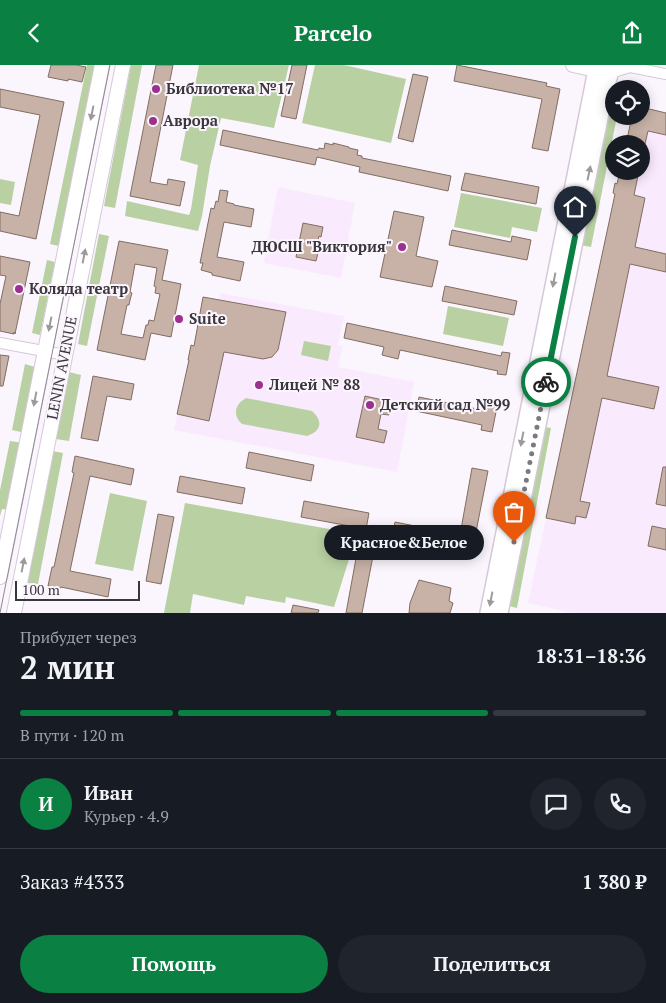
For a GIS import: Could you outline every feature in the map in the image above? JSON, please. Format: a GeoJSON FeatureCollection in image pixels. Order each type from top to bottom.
{"type":"FeatureCollection","features":[{"type":"Feature","properties":{"kind":"main road","name":"LENIN AVENUE"},"geometry":{"type":"LineString","coordinates":[[0,577],[102,65]]}},
{"type":"Feature","properties":{"kind":"main road","name":"LENIN AVENUE"},"geometry":{"type":"LineString","coordinates":[[14,613],[123,65]]}},
{"type":"Feature","properties":{"kind":"main road"},"geometry":{"type":"LineString","coordinates":[[573,65],[604,68]]}},
{"type":"Feature","properties":{"kind":"main road"},"geometry":{"type":"LineString","coordinates":[[488,613],[604,68]]}},
{"type":"Feature","properties":{"kind":"main road"},"geometry":{"type":"LineString","coordinates":[[500,613],[606,89],[604,68]]}},
{"type":"Feature","properties":{"kind":"street"},"geometry":{"type":"LineString","coordinates":[[604,68],[629,66],[666,74]]}},
{"type":"Feature","properties":{"kind":"street"},"geometry":{"type":"LineString","coordinates":[[0,343],[64,355]]}},
{"type":"Feature","properties":{"kind":"shaded area"},"geometry":{"type":"Polygon","coordinates":[[[650,109],[666,113],[666,613],[572,613],[528,603],[615,194],[613,193],[615,183],[618,180],[650,180],[650,135],[628,135],[630,125],[650,125],[650,109]]]}},
{"type":"Feature","properties":{"kind":"shaded area"},"geometry":{"type":"Polygon","coordinates":[[[278,187],[355,203],[341,278],[264,263],[278,187]]]}},
{"type":"Feature","properties":{"kind":"shaded area","name":"Лицей № 88"},"geometry":{"type":"Polygon","coordinates":[[[220,293],[344,316],[338,345],[343,346],[338,367],[414,382],[397,472],[174,430],[203,297],[219,300],[220,293]]]}},
{"type":"Feature","properties":{"kind":"green space"},"geometry":{"type":"Polygon","coordinates":[[[87,65],[97,65],[59,246],[50,244],[87,65]]]}},
{"type":"Feature","properties":{"kind":"green space"},"geometry":{"type":"Polygon","coordinates":[[[131,65],[142,65],[115,208],[104,206],[131,65]]]}},
{"type":"Feature","properties":{"kind":"green space"},"geometry":{"type":"Polygon","coordinates":[[[199,65],[289,65],[274,128],[221,118],[198,231],[125,216],[127,201],[189,215],[198,165],[180,160],[199,65]]]}},
{"type":"Feature","properties":{"kind":"green space"},"geometry":{"type":"Polygon","coordinates":[[[315,65],[344,65],[406,79],[391,143],[302,123],[315,65]]]}},
{"type":"Feature","properties":{"kind":"green space"},"geometry":{"type":"Polygon","coordinates":[[[605,125],[615,125],[613,135],[605,135],[605,176],[591,247],[580,245],[605,125]]]}},
{"type":"Feature","properties":{"kind":"green space"},"geometry":{"type":"Polygon","coordinates":[[[0,179],[15,182],[11,205],[0,203],[0,179]]]}},
{"type":"Feature","properties":{"kind":"green space"},"geometry":{"type":"Polygon","coordinates":[[[461,193],[542,208],[537,232],[512,227],[510,238],[454,227],[461,193]]]}},
{"type":"Feature","properties":{"kind":"green space"},"geometry":{"type":"Polygon","coordinates":[[[99,234],[109,236],[87,346],[78,344],[99,234]]]}},
{"type":"Feature","properties":{"kind":"green space"},"geometry":{"type":"Polygon","coordinates":[[[47,260],[55,262],[40,335],[32,333],[47,260]]]}},
{"type":"Feature","properties":{"kind":"green space"},"geometry":{"type":"Polygon","coordinates":[[[448,306],[509,318],[503,346],[443,334],[448,306]]]}},
{"type":"Feature","properties":{"kind":"green space"},"geometry":{"type":"Polygon","coordinates":[[[304,341],[331,346],[328,361],[301,355],[304,341]]]}},
{"type":"Feature","properties":{"kind":"green space"},"geometry":{"type":"Polygon","coordinates":[[[25,364],[38,368],[25,433],[12,430],[25,364]]]}},
{"type":"Feature","properties":{"kind":"green space"},"geometry":{"type":"Polygon","coordinates":[[[69,372],[81,375],[69,441],[56,439],[69,372]]]}},
{"type":"Feature","properties":{"kind":"green space"},"geometry":{"type":"Polygon","coordinates":[[[246,398],[312,411],[318,418],[318,429],[307,436],[242,424],[237,417],[236,410],[239,403],[246,398]]]}},
{"type":"Feature","properties":{"kind":"green space"},"geometry":{"type":"Polygon","coordinates":[[[544,427],[551,428],[517,608],[509,606],[544,427]]]}},
{"type":"Feature","properties":{"kind":"green space"},"geometry":{"type":"Polygon","coordinates":[[[10,441],[23,443],[10,510],[2,509],[0,516],[0,490],[10,441]]]}},
{"type":"Feature","properties":{"kind":"green space"},"geometry":{"type":"Polygon","coordinates":[[[52,451],[63,453],[38,584],[27,583],[52,451]]]}},
{"type":"Feature","properties":{"kind":"green space"},"geometry":{"type":"Polygon","coordinates":[[[110,493],[147,501],[133,571],[95,564],[110,493]]]}},
{"type":"Feature","properties":{"kind":"green space"},"geometry":{"type":"Polygon","coordinates":[[[185,503],[357,534],[334,607],[286,597],[285,603],[246,596],[244,605],[193,594],[190,613],[164,613],[185,503]]]}},
{"type":"Feature","properties":{"kind":"building"},"geometry":{"type":"Polygon","coordinates":[[[51,65],[86,67],[82,82],[48,77],[51,65]]]}},
{"type":"Feature","properties":{"kind":"building"},"geometry":{"type":"Polygon","coordinates":[[[156,65],[173,65],[150,182],[167,185],[168,179],[185,182],[180,206],[130,196],[156,65]]]}},
{"type":"Feature","properties":{"kind":"building"},"geometry":{"type":"Polygon","coordinates":[[[292,65],[307,65],[296,119],[281,116],[292,65]]]}},
{"type":"Feature","properties":{"kind":"building"},"geometry":{"type":"Polygon","coordinates":[[[457,65],[547,83],[546,86],[560,89],[548,151],[532,148],[542,99],[454,81],[457,65]]]}},
{"type":"Feature","properties":{"kind":"building"},"geometry":{"type":"Polygon","coordinates":[[[413,74],[428,77],[413,142],[398,138],[413,74]]]}},
{"type":"Feature","properties":{"kind":"building"},"geometry":{"type":"Polygon","coordinates":[[[0,89],[64,102],[36,239],[0,231],[0,212],[19,216],[40,115],[0,107],[0,89]]]}},
{"type":"Feature","properties":{"kind":"building"},"geometry":{"type":"Polygon","coordinates":[[[650,109],[666,113],[666,135],[648,131],[647,135],[628,135],[630,125],[650,125],[650,109]]]}},
{"type":"Feature","properties":{"kind":"building"},"geometry":{"type":"Polygon","coordinates":[[[223,130],[318,150],[319,148],[324,149],[325,143],[349,147],[358,150],[357,155],[362,156],[362,158],[451,176],[448,191],[359,172],[360,167],[317,157],[315,165],[220,145],[223,130]]]}},
{"type":"Feature","properties":{"kind":"building"},"geometry":{"type":"Polygon","coordinates":[[[465,173],[539,187],[536,204],[461,190],[465,173]]]}},
{"type":"Feature","properties":{"kind":"building"},"geometry":{"type":"Polygon","coordinates":[[[618,180],[637,180],[634,195],[645,198],[635,247],[666,254],[666,272],[630,264],[607,376],[659,387],[654,409],[602,398],[580,501],[590,503],[586,518],[576,516],[575,524],[546,518],[615,194],[613,193],[615,183],[617,184],[618,180]]]}},
{"type":"Feature","properties":{"kind":"building"},"geometry":{"type":"Polygon","coordinates":[[[220,190],[228,191],[226,202],[254,209],[251,227],[224,222],[217,257],[244,262],[240,281],[212,275],[212,273],[201,270],[203,263],[200,263],[211,208],[214,209],[216,201],[218,202],[220,190]]]}},
{"type":"Feature","properties":{"kind":"building","name":"ДЮСШ \"Виктория\""},"geometry":{"type":"Polygon","coordinates":[[[394,211],[424,217],[416,256],[438,261],[432,287],[380,277],[394,211]]]}},
{"type":"Feature","properties":{"kind":"building"},"geometry":{"type":"Polygon","coordinates":[[[303,223],[323,227],[315,253],[318,253],[316,261],[296,257],[303,223]]]}},
{"type":"Feature","properties":{"kind":"building"},"geometry":{"type":"Polygon","coordinates":[[[452,230],[511,242],[512,236],[531,240],[527,260],[449,245],[452,230]]]}},
{"type":"Feature","properties":{"kind":"building"},"geometry":{"type":"Polygon","coordinates":[[[119,241],[168,250],[162,280],[181,284],[171,337],[151,333],[145,360],[97,350],[119,241]],[[135,264],[130,292],[132,293],[129,305],[127,305],[121,334],[143,338],[149,320],[154,321],[160,294],[155,293],[156,287],[154,286],[157,268],[135,264]]]}},
{"type":"Feature","properties":{"kind":"building"},"geometry":{"type":"Polygon","coordinates":[[[0,256],[30,262],[15,334],[14,332],[14,334],[0,331],[0,304],[6,276],[0,275],[0,256]]]}},
{"type":"Feature","properties":{"kind":"building"},"geometry":{"type":"Polygon","coordinates":[[[445,286],[517,301],[514,315],[442,301],[445,286]]]}},
{"type":"Feature","properties":{"kind":"building"},"geometry":{"type":"Polygon","coordinates":[[[203,297],[286,312],[278,350],[272,357],[263,359],[224,352],[209,421],[177,414],[191,345],[194,346],[203,297]]]}},
{"type":"Feature","properties":{"kind":"building"},"geometry":{"type":"Polygon","coordinates":[[[347,323],[501,356],[502,352],[510,353],[506,375],[497,374],[498,371],[400,350],[398,359],[382,355],[384,347],[344,338],[347,323]]]}},
{"type":"Feature","properties":{"kind":"building"},"geometry":{"type":"Polygon","coordinates":[[[0,355],[9,356],[3,386],[0,386],[0,355]]]}},
{"type":"Feature","properties":{"kind":"building"},"geometry":{"type":"Polygon","coordinates":[[[93,376],[134,384],[131,400],[107,396],[98,441],[81,438],[93,376]]]}},
{"type":"Feature","properties":{"kind":"building"},"geometry":{"type":"Polygon","coordinates":[[[365,396],[392,402],[389,415],[381,414],[378,429],[387,431],[384,443],[356,437],[365,396]]]}},
{"type":"Feature","properties":{"kind":"building"},"geometry":{"type":"Polygon","coordinates":[[[419,397],[477,409],[478,403],[497,407],[492,432],[481,430],[482,425],[416,411],[419,397]]]}},
{"type":"Feature","properties":{"kind":"building"},"geometry":{"type":"Polygon","coordinates":[[[249,452],[314,465],[311,481],[246,468],[249,452]]]}},
{"type":"Feature","properties":{"kind":"building"},"geometry":{"type":"Polygon","coordinates":[[[75,456],[134,469],[131,485],[90,476],[70,571],[111,579],[108,597],[48,586],[52,567],[54,567],[74,473],[72,472],[75,456]]]}},
{"type":"Feature","properties":{"kind":"building"},"geometry":{"type":"Polygon","coordinates":[[[663,467],[666,467],[666,506],[656,504],[663,467]]]}},
{"type":"Feature","properties":{"kind":"building"},"geometry":{"type":"Polygon","coordinates":[[[472,468],[488,471],[475,537],[470,546],[457,549],[457,551],[392,538],[395,522],[460,535],[472,468]]]}},
{"type":"Feature","properties":{"kind":"building"},"geometry":{"type":"Polygon","coordinates":[[[180,476],[245,488],[242,504],[177,492],[180,476]]]}},
{"type":"Feature","properties":{"kind":"building"},"geometry":{"type":"Polygon","coordinates":[[[304,501],[369,513],[366,529],[301,517],[304,501]]]}},
{"type":"Feature","properties":{"kind":"building"},"geometry":{"type":"Polygon","coordinates":[[[158,514],[174,517],[161,584],[146,581],[158,514]]]}},
{"type":"Feature","properties":{"kind":"building"},"geometry":{"type":"Polygon","coordinates":[[[652,526],[666,529],[666,550],[648,546],[652,526]]]}},
{"type":"Feature","properties":{"kind":"building"},"geometry":{"type":"Polygon","coordinates":[[[363,547],[371,549],[370,555],[373,556],[362,613],[346,613],[357,553],[362,554],[363,547]]]}},
{"type":"Feature","properties":{"kind":"building"},"geometry":{"type":"Polygon","coordinates":[[[419,580],[451,588],[449,601],[453,603],[450,613],[409,613],[410,603],[419,580]]]}},
{"type":"Feature","properties":{"kind":"building"},"geometry":{"type":"Polygon","coordinates":[[[293,605],[319,610],[318,613],[291,613],[293,605]]]}},
{"type":"Feature","properties":{"kind":"tram line"},"geometry":{"type":"LineString","coordinates":[[0,613],[110,65]]}},
{"type":"Feature","properties":{"kind":"way so far"},"geometry":{"type":"LineString","coordinates":[[514,542],[546,382]]}},
{"type":"Feature","properties":{"kind":"place","name":"Библиотека №17"},"geometry":{"type":"Point","coordinates":[156,89]}},
{"type":"Feature","properties":{"kind":"place","name":"Аврора"},"geometry":{"type":"Point","coordinates":[153,121]}},
{"type":"Feature","properties":{"kind":"place","name":"ДЮСШ \"Виктория\""},"geometry":{"type":"Point","coordinates":[402,247]}},
{"type":"Feature","properties":{"kind":"place","name":"Коляда театр"},"geometry":{"type":"Point","coordinates":[19,289]}},
{"type":"Feature","properties":{"kind":"place","name":"Suite"},"geometry":{"type":"Point","coordinates":[179,319]}},
{"type":"Feature","properties":{"kind":"place","name":"Лицей № 88"},"geometry":{"type":"Point","coordinates":[259,385]}},
{"type":"Feature","properties":{"kind":"place","name":"Детский сад №99"},"geometry":{"type":"Point","coordinates":[370,405]}},
{"type":"Feature","properties":{"kind":"place","name":"Красное&Белое"},"geometry":{"type":"Point","coordinates":[514,542]}},
{"type":"Feature","properties":{"kind":"route"},"geometry":{"type":"LineString","coordinates":[[546,382],[575,237]]}}]}
